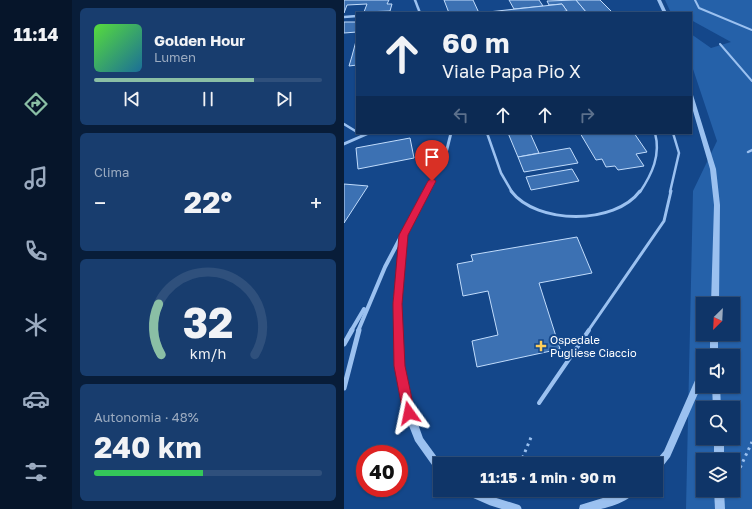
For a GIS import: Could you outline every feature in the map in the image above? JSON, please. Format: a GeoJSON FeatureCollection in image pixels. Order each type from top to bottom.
{"type":"FeatureCollection","features":[{"type":"Feature","properties":{"kind":"street"},"geometry":{"type":"LineString","coordinates":[[415,0],[420,12]]}},
{"type":"Feature","properties":{"kind":"street"},"geometry":{"type":"LineString","coordinates":[[660,0],[665,12]]}},
{"type":"Feature","properties":{"kind":"street"},"geometry":{"type":"LineString","coordinates":[[695,0],[699,8],[752,30]]}},
{"type":"Feature","properties":{"kind":"street"},"geometry":{"type":"LineString","coordinates":[[344,16],[356,16]]}},
{"type":"Feature","properties":{"kind":"street"},"geometry":{"type":"LineString","coordinates":[[720,44],[745,71],[752,81]]}},
{"type":"Feature","properties":{"kind":"street"},"geometry":{"type":"LineString","coordinates":[[692,98],[713,169],[717,205],[715,297]]}},
{"type":"Feature","properties":{"kind":"street"},"geometry":{"type":"LineString","coordinates":[[344,144],[358,134]]}},
{"type":"Feature","properties":{"kind":"street"},"geometry":{"type":"LineString","coordinates":[[344,344],[368,302],[446,153],[451,134]]}},
{"type":"Feature","properties":{"kind":"street"},"geometry":{"type":"LineString","coordinates":[[748,152],[752,150]]}},
{"type":"Feature","properties":{"kind":"street"},"geometry":{"type":"LineString","coordinates":[[403,235],[398,304],[399,366],[409,413],[420,441],[433,459]]}},
{"type":"Feature","properties":{"kind":"street"},"geometry":{"type":"LineString","coordinates":[[344,388],[346,373],[368,302]]}},
{"type":"Feature","properties":{"kind":"street"},"geometry":{"type":"LineString","coordinates":[[663,459],[667,454],[696,388]]}},
{"type":"Feature","properties":{"kind":"street"},"geometry":{"type":"LineString","coordinates":[[482,497],[517,509]]}},
{"type":"Feature","properties":{"kind":"street"},"geometry":{"type":"LineString","coordinates":[[584,509],[621,497]]}},
{"type":"Feature","properties":{"kind":"street"},"geometry":{"type":"LineString","coordinates":[[719,497],[720,509]]}},
{"type":"Feature","properties":{"kind":"lane"},"geometry":{"type":"LineString","coordinates":[[692,109],[697,113]]}},
{"type":"Feature","properties":{"kind":"lane"},"geometry":{"type":"LineString","coordinates":[[344,124],[356,131]]}},
{"type":"Feature","properties":{"kind":"lane"},"geometry":{"type":"LineString","coordinates":[[487,134],[508,186],[520,200],[548,212],[565,216],[602,215],[615,211],[636,198],[642,190],[655,162],[658,143],[655,134]]}},
{"type":"Feature","properties":{"kind":"lane"},"geometry":{"type":"LineString","coordinates":[[539,403],[664,222],[679,153],[673,134]]}},
{"type":"Feature","properties":{"kind":"path"},"geometry":{"type":"LineString","coordinates":[[523,457],[532,435]]}},
{"type":"Feature","properties":{"kind":"path"},"geometry":{"type":"LineString","coordinates":[[740,468],[752,442]]}},
{"type":"Feature","properties":{"kind":"shaded area"},"geometry":{"type":"Polygon","coordinates":[[[665,0],[752,0],[752,509],[686,509],[693,191],[717,141],[692,66],[692,35],[711,48],[731,42],[692,21],[692,12],[671,12],[665,0]]]}},
{"type":"Feature","properties":{"kind":"building"},"geometry":{"type":"Polygon","coordinates":[[[344,0],[389,0],[387,4],[392,4],[390,11],[364,12],[367,4],[347,5],[344,13],[344,0]]]}},
{"type":"Feature","properties":{"kind":"building"},"geometry":{"type":"Polygon","coordinates":[[[444,0],[473,0],[479,12],[449,12],[444,0]]]}},
{"type":"Feature","properties":{"kind":"building"},"geometry":{"type":"Polygon","coordinates":[[[509,0],[539,0],[543,6],[514,9],[509,0]]]}},
{"type":"Feature","properties":{"kind":"building"},"geometry":{"type":"Polygon","coordinates":[[[576,0],[586,12],[562,12],[567,11],[562,4],[549,5],[547,1],[576,0]]]}},
{"type":"Feature","properties":{"kind":"building"},"geometry":{"type":"Polygon","coordinates":[[[576,0],[600,0],[612,12],[586,12],[576,0]]]}},
{"type":"Feature","properties":{"kind":"building"},"geometry":{"type":"Polygon","coordinates":[[[562,4],[567,11],[560,12],[488,12],[562,4]]]}},
{"type":"Feature","properties":{"kind":"building"},"geometry":{"type":"Polygon","coordinates":[[[344,22],[356,22],[356,32],[344,33],[344,22]]]}},
{"type":"Feature","properties":{"kind":"building"},"geometry":{"type":"Polygon","coordinates":[[[356,41],[356,65],[349,66],[356,41]]]}},
{"type":"Feature","properties":{"kind":"building"},"geometry":{"type":"Polygon","coordinates":[[[508,134],[530,134],[539,153],[518,157],[508,134]]]}},
{"type":"Feature","properties":{"kind":"building"},"geometry":{"type":"Polygon","coordinates":[[[581,134],[635,134],[647,152],[636,154],[644,166],[618,170],[615,166],[606,167],[602,159],[596,160],[581,134]]]}},
{"type":"Feature","properties":{"kind":"building"},"geometry":{"type":"Polygon","coordinates":[[[410,138],[414,158],[358,169],[356,148],[410,138]]]}},
{"type":"Feature","properties":{"kind":"building"},"geometry":{"type":"Polygon","coordinates":[[[570,148],[578,163],[524,172],[518,157],[570,148]]]}},
{"type":"Feature","properties":{"kind":"building"},"geometry":{"type":"Polygon","coordinates":[[[572,169],[579,181],[531,190],[526,177],[572,169]]]}},
{"type":"Feature","properties":{"kind":"building"},"geometry":{"type":"Polygon","coordinates":[[[344,184],[368,186],[344,223],[344,184]]]}},
{"type":"Feature","properties":{"kind":"building"},"geometry":{"type":"Polygon","coordinates":[[[577,237],[592,273],[539,283],[560,349],[477,367],[472,341],[498,335],[488,291],[463,296],[457,264],[473,261],[471,255],[577,237]]]}},
{"type":"Feature","properties":{"kind":"place","name":"Ospedale Pugliese Ciaccio"},"geometry":{"type":"Point","coordinates":[541,346]}},
{"type":"Feature","properties":{"kind":"route"},"geometry":{"type":"LineString","coordinates":[[409,413],[399,366],[398,304],[403,235],[432,181]]}}]}
